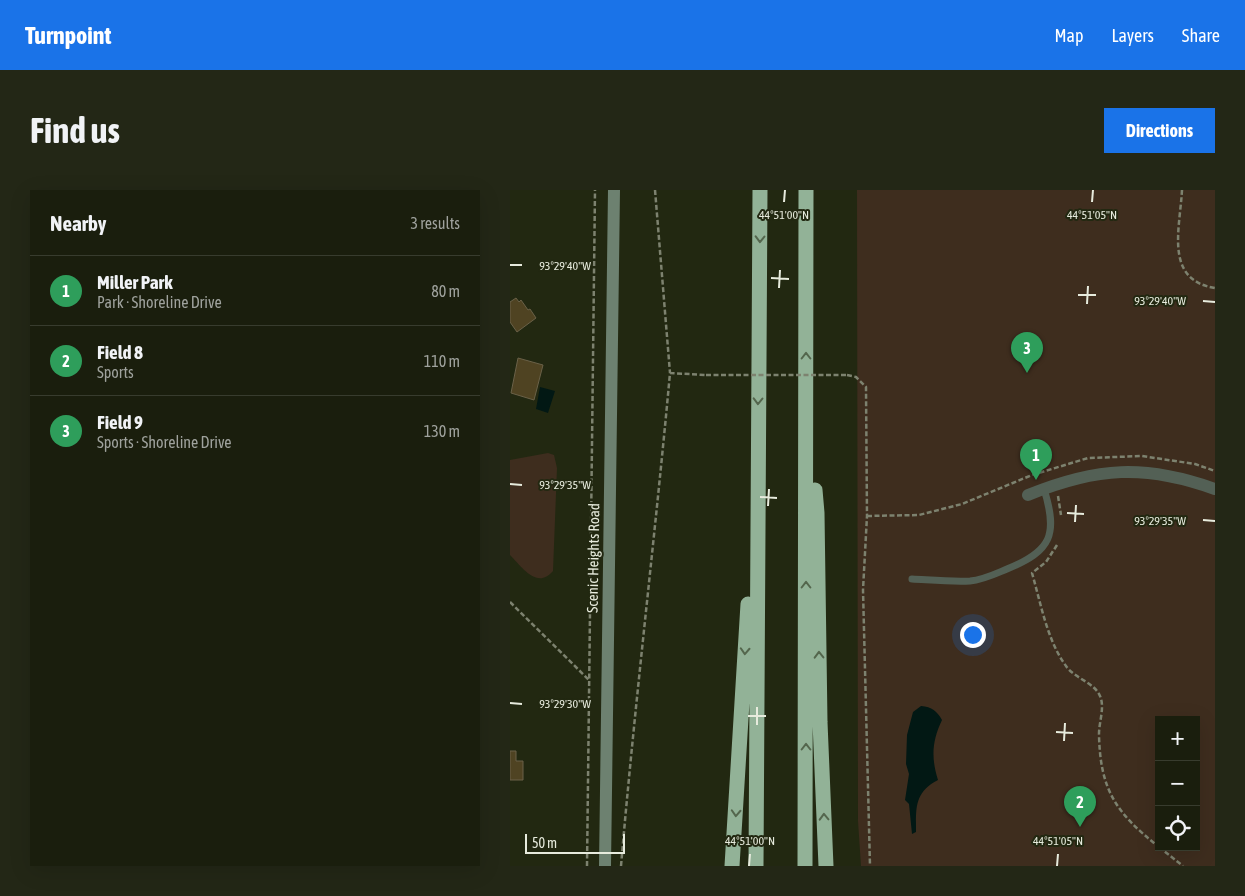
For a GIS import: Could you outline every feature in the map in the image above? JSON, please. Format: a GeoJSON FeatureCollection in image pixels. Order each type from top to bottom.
{"type":"FeatureCollection","features":[{"type":"Feature","properties":{"kind":"highway"},"geometry":{"type":"LineString","coordinates":[[756,866],[760,190]]}},
{"type":"Feature","properties":{"kind":"highway"},"geometry":{"type":"LineString","coordinates":[[805,866],[806,190]]}},
{"type":"Feature","properties":{"kind":"highway"},"geometry":{"type":"LineString","coordinates":[[806,423],[817,513],[820,722],[826,866]]}},
{"type":"Feature","properties":{"kind":"highway"},"geometry":{"type":"LineString","coordinates":[[732,866],[758,427]]}},
{"type":"Feature","properties":{"kind":"street","name":"Scenic Heights Road"},"geometry":{"type":"LineString","coordinates":[[605,866],[614,190]]}},
{"type":"Feature","properties":{"kind":"street"},"geometry":{"type":"LineString","coordinates":[[1028,495],[1082,477],[1134,471],[1160,473],[1215,489]]}},
{"type":"Feature","properties":{"kind":"lane"},"geometry":{"type":"LineString","coordinates":[[912,579],[971,581],[988,577],[1032,559],[1047,541],[1050,531],[1049,487]]}},
{"type":"Feature","properties":{"kind":"path"},"geometry":{"type":"LineString","coordinates":[[588,866],[595,190]]}},
{"type":"Feature","properties":{"kind":"path"},"geometry":{"type":"LineString","coordinates":[[620,866],[636,688],[659,493],[670,373],[655,190]]}},
{"type":"Feature","properties":{"kind":"path"},"geometry":{"type":"LineString","coordinates":[[1182,190],[1180,265],[1192,281],[1215,288]]}},
{"type":"Feature","properties":{"kind":"path"},"geometry":{"type":"LineString","coordinates":[[670,373],[847,375],[856,376],[866,387],[867,516],[862,590],[870,866]]}},
{"type":"Feature","properties":{"kind":"path"},"geometry":{"type":"LineString","coordinates":[[1049,487],[1062,522]]}},
{"type":"Feature","properties":{"kind":"path"},"geometry":{"type":"LineString","coordinates":[[1058,542],[1046,562],[1032,573],[1054,645],[1066,668],[1096,689],[1101,698],[1100,746],[1108,788],[1114,803],[1133,826],[1155,844]]}},
{"type":"Feature","properties":{"kind":"path"},"geometry":{"type":"LineString","coordinates":[[510,602],[590,681]]}},
{"type":"Feature","properties":{"kind":"path"},"geometry":{"type":"LineString","coordinates":[[1164,851],[1183,866]]}},
{"type":"Feature","properties":{"kind":"shaded area"},"geometry":{"type":"Polygon","coordinates":[[[857,190],[1215,190],[1215,866],[861,866],[858,821],[857,190]]]}},
{"type":"Feature","properties":{"kind":"shaded area"},"geometry":{"type":"Polygon","coordinates":[[[548,453],[554,455],[557,468],[553,571],[541,578],[530,575],[510,555],[510,460],[548,453]]]}},
{"type":"Feature","properties":{"kind":"water"},"geometry":{"type":"Polygon","coordinates":[[[540,387],[555,391],[548,413],[536,409],[540,387]]]}},
{"type":"Feature","properties":{"kind":"water"},"geometry":{"type":"Polygon","coordinates":[[[921,706],[934,710],[942,720],[934,742],[934,764],[938,780],[924,790],[920,796],[917,809],[916,832],[912,834],[909,804],[905,800],[909,774],[906,764],[907,735],[913,712],[921,706]]]}},
{"type":"Feature","properties":{"kind":"building"},"geometry":{"type":"Polygon","coordinates":[[[516,298],[519,302],[521,300],[528,310],[530,309],[536,318],[517,332],[510,322],[510,302],[516,298]]]}},
{"type":"Feature","properties":{"kind":"building"},"geometry":{"type":"Polygon","coordinates":[[[518,358],[543,365],[534,400],[511,393],[518,358]]]}},
{"type":"Feature","properties":{"kind":"building"},"geometry":{"type":"Polygon","coordinates":[[[510,751],[516,751],[516,761],[523,761],[523,780],[510,780],[510,751]]]}},
{"type":"Feature","properties":{"kind":"place","name":"Field 9"},"geometry":{"type":"Point","coordinates":[1027,373]}},
{"type":"Feature","properties":{"kind":"place","name":"Miller Park"},"geometry":{"type":"Point","coordinates":[1036,480]}},
{"type":"Feature","properties":{"kind":"place","name":"Field 8"},"geometry":{"type":"Point","coordinates":[1080,827]}}]}
